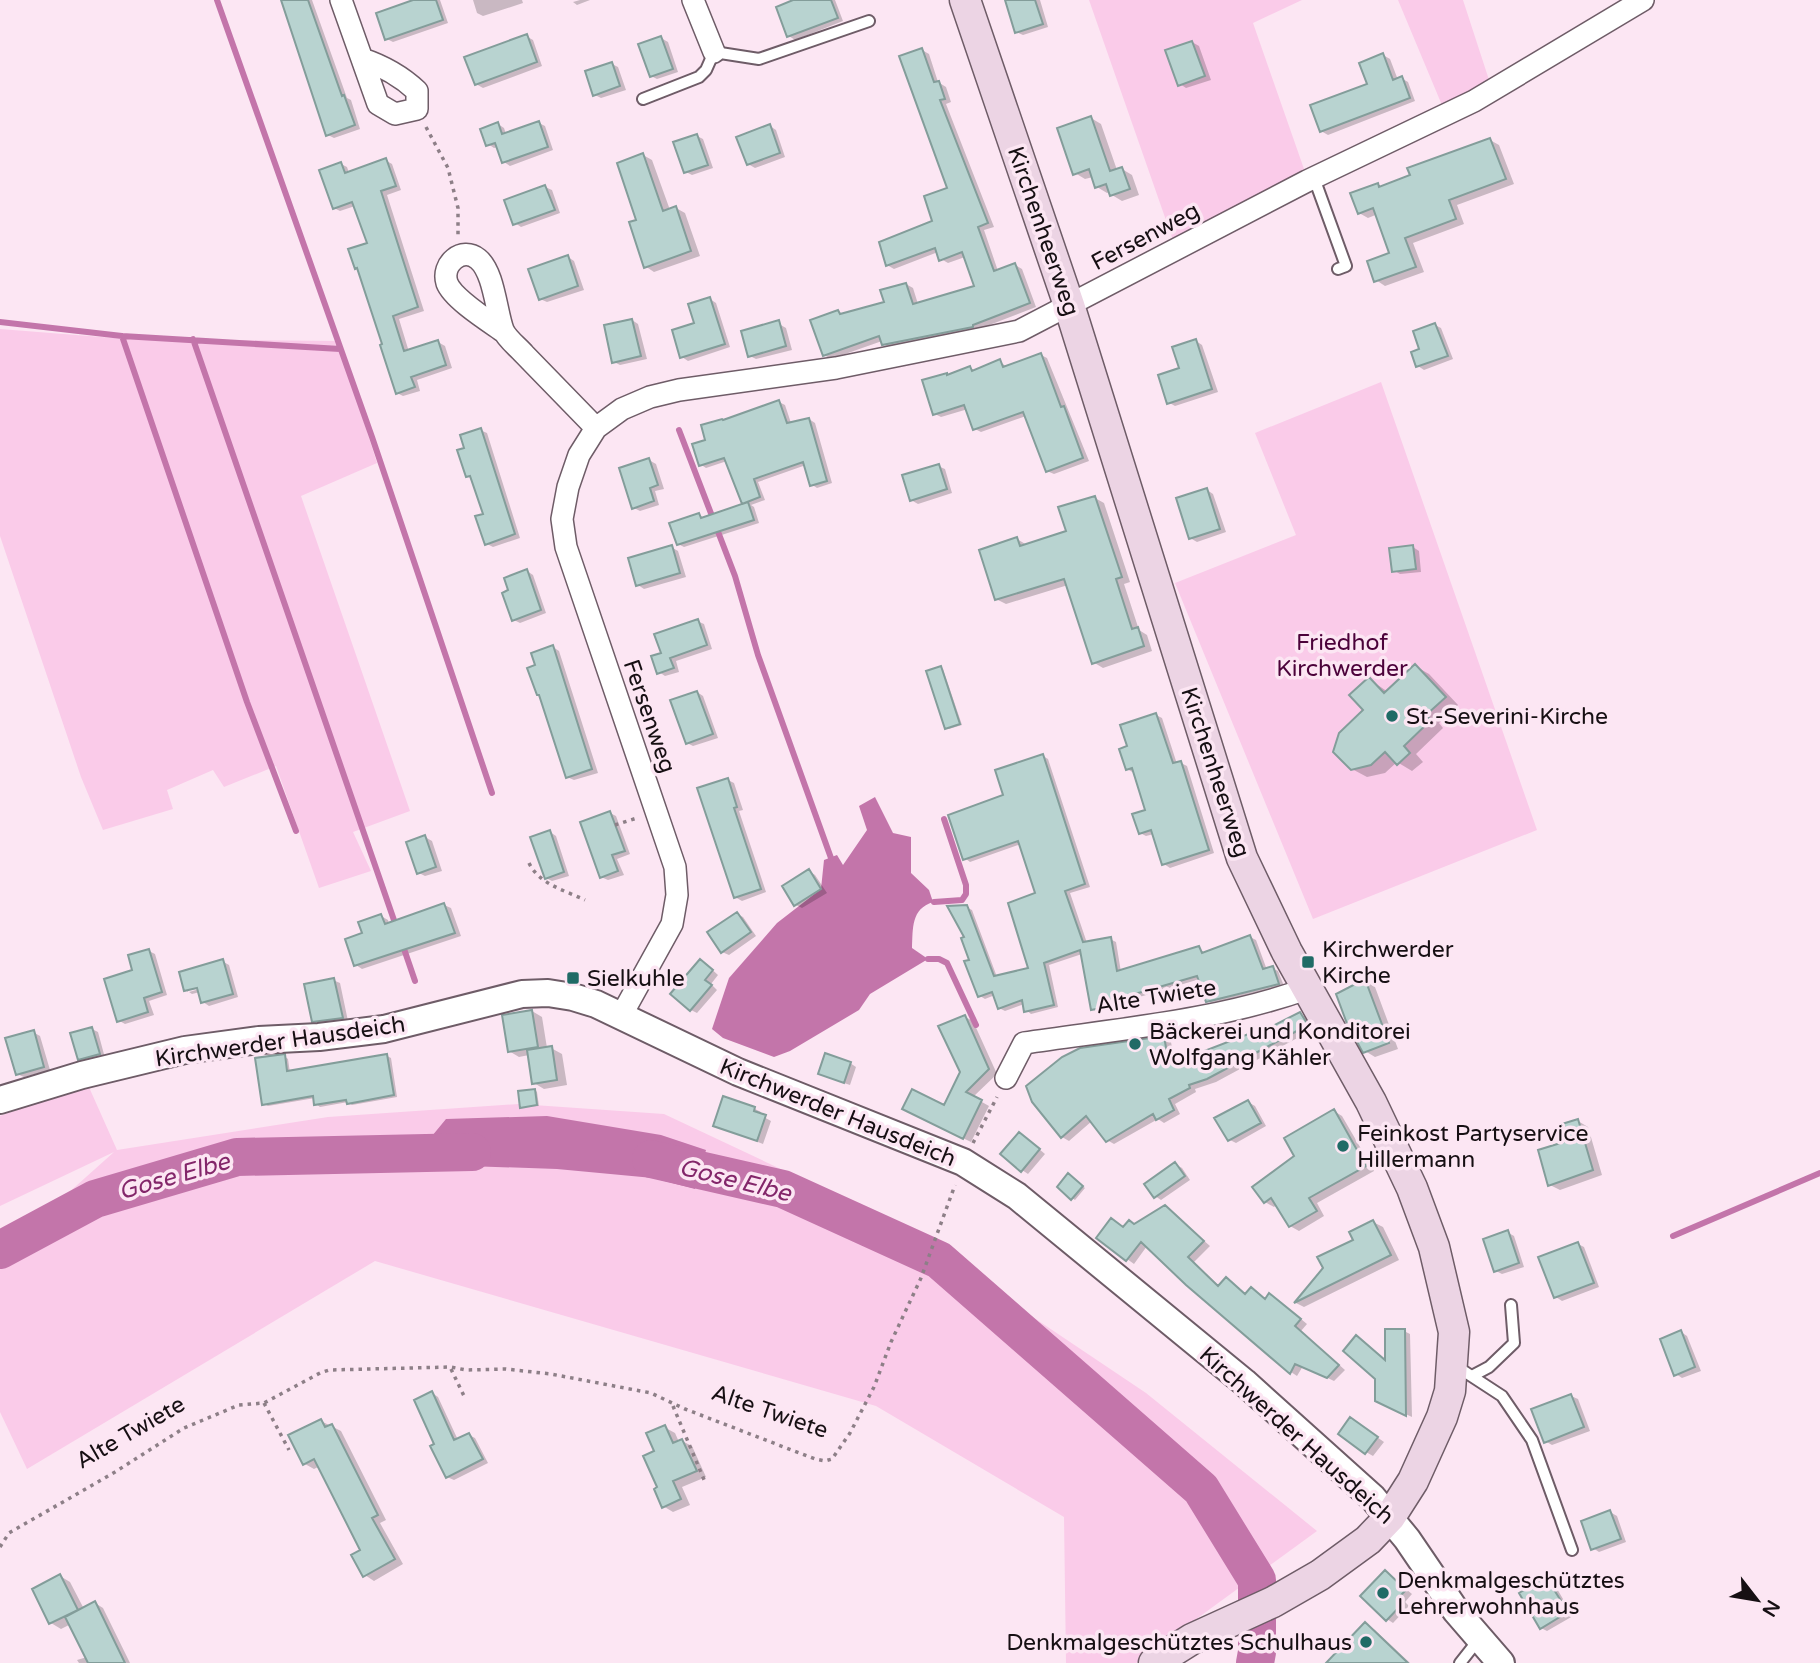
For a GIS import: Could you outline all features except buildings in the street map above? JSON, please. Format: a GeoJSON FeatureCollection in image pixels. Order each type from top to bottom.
{"type":"FeatureCollection","features":[{"type":"Feature","properties":{"kind":"main road","name":"Kirchenheerweg"},"geometry":{"type":"LineString","coordinates":[[965,0],[1069,306],[1242,858],[1306,989],[1371,1102],[1412,1188],[1434,1247],[1462,1370],[1450,1391],[1429,1449],[1413,1481],[1390,1517],[1368,1540],[1347,1557],[1273,1602],[1192,1639],[1154,1663]]}},
{"type":"Feature","properties":{"kind":"street"},"geometry":{"type":"LineString","coordinates":[[341,0],[378,104],[395,114],[417,109],[417,91],[403,78],[362,59]]}},
{"type":"Feature","properties":{"kind":"street"},"geometry":{"type":"LineString","coordinates":[[694,0],[714,52]]}},
{"type":"Feature","properties":{"kind":"street","name":"Fersenweg"},"geometry":{"type":"LineString","coordinates":[[621,1016],[672,924],[677,895],[674,867],[566,547],[562,519],[568,487],[579,454],[596,428],[622,410],[650,397],[679,390],[836,368],[1018,331],[1314,178],[1474,102],[1643,0]]}},
{"type":"Feature","properties":{"kind":"street"},"geometry":{"type":"LineString","coordinates":[[504,332],[481,261],[472,255],[461,254],[450,262],[446,274],[447,284],[454,294],[504,332],[596,428]]}},
{"type":"Feature","properties":{"kind":"street","name":"Alte Twiete"},"geometry":{"type":"LineString","coordinates":[[1006,1078],[1024,1043],[1168,1022],[1265,1003],[1306,989]]}},
{"type":"Feature","properties":{"kind":"street","name":"Kirchwerder Hausdeich"},"geometry":{"type":"LineString","coordinates":[[0,1100],[82,1075],[185,1050],[259,1040],[319,1037],[384,1029],[522,994],[548,993],[596,1004],[737,1072],[963,1162],[1017,1196],[1238,1377],[1373,1498],[1390,1517],[1456,1611],[1501,1663]]}},
{"type":"Feature","properties":{"kind":"lane"},"geometry":{"type":"LineString","coordinates":[[643,99],[699,76],[706,70],[714,52],[759,59],[869,21]]}},
{"type":"Feature","properties":{"kind":"lane"},"geometry":{"type":"LineString","coordinates":[[1314,178],[1346,266],[1338,269]]}},
{"type":"Feature","properties":{"kind":"lane"},"geometry":{"type":"LineString","coordinates":[[1462,1370],[1489,1367],[1514,1343],[1511,1305]]}},
{"type":"Feature","properties":{"kind":"lane"},"geometry":{"type":"LineString","coordinates":[[1462,1370],[1502,1396],[1532,1440],[1573,1550]]}},
{"type":"Feature","properties":{"kind":"lane"},"geometry":{"type":"LineString","coordinates":[[1460,1663],[1479,1639]]}},
{"type":"Feature","properties":{"kind":"path"},"geometry":{"type":"LineString","coordinates":[[417,109],[448,168],[457,208],[461,254]]}},
{"type":"Feature","properties":{"kind":"path"},"geometry":{"type":"LineString","coordinates":[[529,863],[536,875],[544,881],[585,900]]}},
{"type":"Feature","properties":{"kind":"path","name":"Alte Twiete"},"geometry":{"type":"LineString","coordinates":[[0,1547],[9,1533],[115,1472],[184,1428],[239,1405],[264,1404],[329,1370],[451,1367],[551,1374],[651,1393],[672,1404],[816,1459],[832,1459],[850,1433],[874,1387],[891,1342],[921,1278],[963,1162],[1006,1078]]}},
{"type":"Feature","properties":{"kind":"path"},"geometry":{"type":"LineString","coordinates":[[451,1367],[465,1398]]}},
{"type":"Feature","properties":{"kind":"path"},"geometry":{"type":"LineString","coordinates":[[264,1404],[289,1450]]}},
{"type":"Feature","properties":{"kind":"path"},"geometry":{"type":"LineString","coordinates":[[672,1404],[679,1415],[705,1482]]}},
{"type":"Feature","properties":{"kind":"green space"},"geometry":{"type":"Polygon","coordinates":[[[1089,0],[1302,0],[1253,23],[1304,169],[1175,246],[1089,0]]]}},
{"type":"Feature","properties":{"kind":"green space"},"geometry":{"type":"Polygon","coordinates":[[[1398,0],[1463,0],[1490,83],[1444,110],[1398,0]]]}},
{"type":"Feature","properties":{"kind":"green space"},"geometry":{"type":"Polygon","coordinates":[[[0,329],[127,339],[338,341],[377,463],[301,496],[410,811],[353,832],[371,871],[319,888],[276,766],[224,787],[213,770],[167,790],[173,809],[103,830],[81,777],[0,536],[0,329]]]}},
{"type":"Feature","properties":{"kind":"green space","name":"Friedhof Kirchwerder"},"geometry":{"type":"Polygon","coordinates":[[[1381,382],[1537,830],[1313,919],[1175,583],[1296,535],[1255,433],[1381,382]]]}},
{"type":"Feature","properties":{"kind":"green space"},"geometry":{"type":"Polygon","coordinates":[[[88,1085],[117,1150],[328,1117],[519,1104],[664,1114],[887,1219],[1146,1393],[1317,1531],[1136,1663],[1066,1663],[1064,1517],[876,1406],[375,1261],[27,1469],[0,1412],[0,1254],[114,1152],[0,1206],[0,1116],[88,1085]]]}},
{"type":"Feature","properties":{"kind":"shaded area"},"geometry":{"type":"Polygon","coordinates":[[[875,797],[893,833],[911,837],[911,873],[929,890],[933,902],[917,914],[913,933],[912,948],[928,959],[870,994],[859,1010],[790,1051],[774,1057],[723,1038],[712,1029],[729,978],[777,923],[821,889],[824,860],[837,855],[843,865],[867,830],[859,806],[875,797]]]}},
{"type":"Feature","properties":{"kind":"shaded area"},"geometry":{"type":"Polygon","coordinates":[[[547,1116],[661,1135],[706,1150],[695,1189],[653,1178],[557,1169],[409,1164],[446,1119],[547,1116]]]}},
{"type":"Feature","properties":{"kind":"waterway"},"geometry":{"type":"LineString","coordinates":[[217,0],[372,437],[492,793]]}},
{"type":"Feature","properties":{"kind":"waterway"},"geometry":{"type":"LineString","coordinates":[[0,322],[122,336],[340,349]]}},
{"type":"Feature","properties":{"kind":"waterway"},"geometry":{"type":"LineString","coordinates":[[122,336],[247,702],[296,831]]}},
{"type":"Feature","properties":{"kind":"waterway"},"geometry":{"type":"LineString","coordinates":[[193,339],[396,926]]}},
{"type":"Feature","properties":{"kind":"waterway"},"geometry":{"type":"LineString","coordinates":[[679,430],[735,576],[758,655],[831,858]]}},
{"type":"Feature","properties":{"kind":"waterway"},"geometry":{"type":"LineString","coordinates":[[934,902],[962,900],[966,894],[966,885],[944,819]]}},
{"type":"Feature","properties":{"kind":"waterway"},"geometry":{"type":"LineString","coordinates":[[402,943],[415,981]]}},
{"type":"Feature","properties":{"kind":"waterway"},"geometry":{"type":"LineString","coordinates":[[928,959],[939,959],[947,963],[976,1025]]}},
{"type":"Feature","properties":{"kind":"waterway","name":"Gose Elbe"},"geometry":{"type":"LineString","coordinates":[[0,1250],[95,1199],[237,1157],[472,1152]]}},
{"type":"Feature","properties":{"kind":"waterway","name":"Gose Elbe"},"geometry":{"type":"LineString","coordinates":[[651,1159],[783,1189],[939,1260],[1201,1489],[1257,1580],[1255,1663]]}},
{"type":"Feature","properties":{"kind":"waterway"},"geometry":{"type":"LineString","coordinates":[[1673,1236],[1820,1173]]}},
{"type":"Feature","properties":{"kind":"place","name":"St.-Severini-Kirche"},"geometry":{"type":"Point","coordinates":[1392,716]}},
{"type":"Feature","properties":{"kind":"place","name":"Kirchwerder Kirche"},"geometry":{"type":"Point","coordinates":[1308,962]}},
{"type":"Feature","properties":{"kind":"place","name":"Sielkuhle"},"geometry":{"type":"Point","coordinates":[573,978]}},
{"type":"Feature","properties":{"kind":"place","name":"Bäckerei und Konditorei Wolfgang Kähler"},"geometry":{"type":"Point","coordinates":[1135,1044]}},
{"type":"Feature","properties":{"kind":"place","name":"Feinkost Partyservice Hillermann"},"geometry":{"type":"Point","coordinates":[1343,1146]}},
{"type":"Feature","properties":{"kind":"place","name":"Denkmalgeschütztes Lehrerwohnhaus"},"geometry":{"type":"Point","coordinates":[1383,1593]}},
{"type":"Feature","properties":{"kind":"place","name":"Denkmalgeschütztes Schulhaus"},"geometry":{"type":"Point","coordinates":[1366,1642]}}]}
